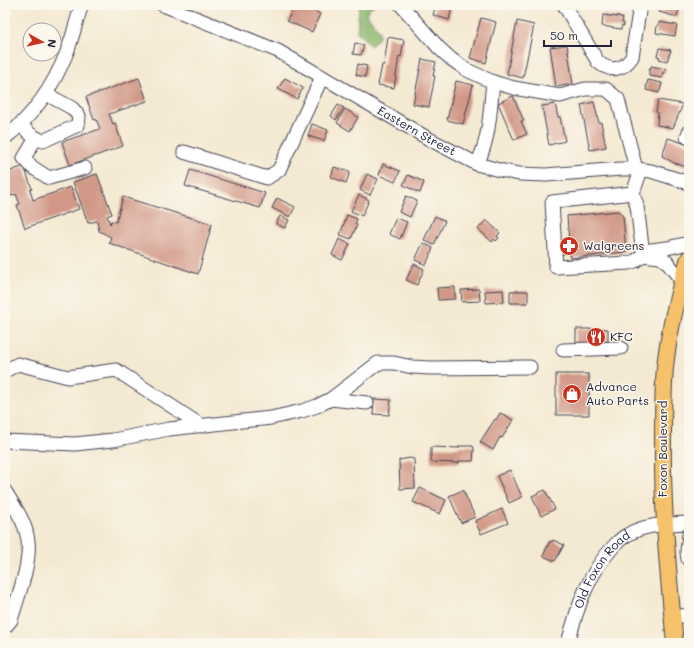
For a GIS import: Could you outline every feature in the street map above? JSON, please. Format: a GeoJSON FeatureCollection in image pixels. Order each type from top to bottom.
{"type":"FeatureCollection","features":[{"type":"Feature","properties":{"kind":"main road","name":"Foxon Boulevard"},"geometry":{"type":"LineString","coordinates":[[675,643],[664,524],[662,474],[663,394],[669,342],[675,310],[689,258]]}},
{"type":"Feature","properties":{"kind":"street"},"geometry":{"type":"LineString","coordinates":[[5,138],[31,113],[46,94],[67,52],[82,5]]}},
{"type":"Feature","properties":{"kind":"street","name":"Eastern Street"},"geometry":{"type":"LineString","coordinates":[[163,5],[278,51],[430,139],[477,164],[519,174],[539,175],[621,168],[638,169],[651,171],[689,183]]}},
{"type":"Feature","properties":{"kind":"street"},"geometry":{"type":"LineString","coordinates":[[401,5],[439,48],[451,59],[467,70],[493,82],[521,90],[560,96],[585,90],[606,88],[618,98],[638,169],[633,193],[637,206],[643,254]]}},
{"type":"Feature","properties":{"kind":"street"},"geometry":{"type":"LineString","coordinates":[[564,5],[598,62],[605,68],[611,69],[620,68],[628,64],[632,57],[640,5]]}},
{"type":"Feature","properties":{"kind":"street"},"geometry":{"type":"LineString","coordinates":[[184,152],[267,178],[279,170],[322,77]]}},
{"type":"Feature","properties":{"kind":"street"},"geometry":{"type":"LineString","coordinates":[[477,164],[484,151],[493,82]]}},
{"type":"Feature","properties":{"kind":"street"},"geometry":{"type":"LineString","coordinates":[[21,123],[27,132],[36,138],[43,140],[78,125],[79,116],[72,108],[46,94]]}},
{"type":"Feature","properties":{"kind":"street"},"geometry":{"type":"LineString","coordinates":[[689,132],[687,137],[689,138]]}},
{"type":"Feature","properties":{"kind":"street"},"geometry":{"type":"LineString","coordinates":[[36,138],[24,158],[32,167],[49,178],[85,168]]}},
{"type":"Feature","properties":{"kind":"street"},"geometry":{"type":"LineString","coordinates":[[633,193],[552,202],[556,268],[629,263],[635,261],[643,254],[651,250],[689,243]]}},
{"type":"Feature","properties":{"kind":"street"},"geometry":{"type":"LineString","coordinates":[[643,254],[660,257],[666,261],[682,281]]}},
{"type":"Feature","properties":{"kind":"street"},"geometry":{"type":"LineString","coordinates":[[562,350],[621,348]]}},
{"type":"Feature","properties":{"kind":"street"},"geometry":{"type":"LineString","coordinates":[[5,442],[75,444],[113,440],[169,429],[271,418],[302,411],[331,399],[378,363],[394,363],[412,367],[430,368],[530,367]]}},
{"type":"Feature","properties":{"kind":"street"},"geometry":{"type":"LineString","coordinates":[[5,370],[18,364],[68,377],[116,370],[202,426]]}},
{"type":"Feature","properties":{"kind":"street"},"geometry":{"type":"LineString","coordinates":[[331,399],[367,403]]}},
{"type":"Feature","properties":{"kind":"street"},"geometry":{"type":"LineString","coordinates":[[5,491],[20,515],[28,535],[29,558],[11,620],[5,626]]}},
{"type":"Feature","properties":{"kind":"street","name":"Old Foxon Road"},"geometry":{"type":"LineString","coordinates":[[568,643],[581,598],[605,556],[627,535],[640,529],[664,524],[689,523]]}},
{"type":"Feature","properties":{"kind":"street"},"geometry":{"type":"LineString","coordinates":[[667,554],[688,556],[689,534]]}},
{"type":"Feature","properties":{"kind":"street"},"geometry":{"type":"LineString","coordinates":[[672,617],[689,615]]}},
{"type":"Feature","properties":{"kind":"green space"},"geometry":{"type":"Polygon","coordinates":[[[359,5],[374,5],[366,13],[379,31],[379,38],[371,46],[357,32],[359,5]]]}},
{"type":"Feature","properties":{"kind":"building"},"geometry":{"type":"Polygon","coordinates":[[[295,5],[301,5],[320,14],[312,32],[287,21],[295,5]]]}},
{"type":"Feature","properties":{"kind":"building"},"geometry":{"type":"Polygon","coordinates":[[[436,5],[452,5],[449,20],[433,15],[436,5]]]}},
{"type":"Feature","properties":{"kind":"building"},"geometry":{"type":"Polygon","coordinates":[[[662,5],[680,5],[677,17],[659,12],[662,5]]]}},
{"type":"Feature","properties":{"kind":"building"},"geometry":{"type":"Polygon","coordinates":[[[603,15],[620,16],[623,18],[622,23],[624,23],[624,26],[622,25],[621,29],[602,26],[603,15]]]}},
{"type":"Feature","properties":{"kind":"building"},"geometry":{"type":"Polygon","coordinates":[[[481,18],[496,22],[486,63],[470,58],[481,18]]]}},
{"type":"Feature","properties":{"kind":"building"},"geometry":{"type":"Polygon","coordinates":[[[517,21],[534,25],[523,78],[507,74],[517,21]]]}},
{"type":"Feature","properties":{"kind":"building"},"geometry":{"type":"Polygon","coordinates":[[[659,22],[677,25],[675,36],[656,33],[659,22]]]}},
{"type":"Feature","properties":{"kind":"building"},"geometry":{"type":"Polygon","coordinates":[[[388,37],[404,40],[401,57],[399,56],[394,88],[378,85],[382,65],[384,65],[388,37]]]}},
{"type":"Feature","properties":{"kind":"building"},"geometry":{"type":"Polygon","coordinates":[[[355,43],[364,45],[361,55],[353,54],[355,43]]]}},
{"type":"Feature","properties":{"kind":"building"},"geometry":{"type":"Polygon","coordinates":[[[567,45],[573,84],[556,87],[550,47],[567,45]]]}},
{"type":"Feature","properties":{"kind":"building"},"geometry":{"type":"Polygon","coordinates":[[[659,48],[671,50],[667,61],[659,59],[660,57],[657,56],[659,48]]]}},
{"type":"Feature","properties":{"kind":"building"},"geometry":{"type":"Polygon","coordinates":[[[422,59],[436,62],[429,107],[413,104],[422,59]]]}},
{"type":"Feature","properties":{"kind":"building"},"geometry":{"type":"Polygon","coordinates":[[[358,64],[367,66],[365,77],[356,75],[358,64]]]}},
{"type":"Feature","properties":{"kind":"building"},"geometry":{"type":"Polygon","coordinates":[[[651,66],[666,69],[665,73],[663,72],[662,78],[649,76],[649,69],[651,70],[651,66]]]}},
{"type":"Feature","properties":{"kind":"building"},"geometry":{"type":"Polygon","coordinates":[[[139,78],[147,101],[109,114],[113,124],[115,123],[123,146],[70,165],[62,142],[100,129],[96,119],[94,120],[86,97],[139,78]]]}},
{"type":"Feature","properties":{"kind":"building"},"geometry":{"type":"Polygon","coordinates":[[[285,78],[303,88],[297,99],[278,89],[285,78]]]}},
{"type":"Feature","properties":{"kind":"building"},"geometry":{"type":"Polygon","coordinates":[[[648,80],[662,83],[659,93],[646,90],[648,80]]]}},
{"type":"Feature","properties":{"kind":"building"},"geometry":{"type":"Polygon","coordinates":[[[456,81],[473,85],[463,124],[447,120],[456,81]]]}},
{"type":"Feature","properties":{"kind":"building"},"geometry":{"type":"Polygon","coordinates":[[[513,96],[524,121],[521,121],[527,134],[514,140],[498,103],[513,96]]]}},
{"type":"Feature","properties":{"kind":"building"},"geometry":{"type":"Polygon","coordinates":[[[658,100],[683,104],[673,128],[657,125],[658,113],[656,112],[658,100]]]}},
{"type":"Feature","properties":{"kind":"building"},"geometry":{"type":"Polygon","coordinates":[[[594,102],[599,123],[601,122],[606,147],[590,150],[581,105],[594,102]]]}},
{"type":"Feature","properties":{"kind":"building"},"geometry":{"type":"Polygon","coordinates":[[[555,104],[558,117],[560,117],[565,141],[549,145],[542,106],[555,104]]]}},
{"type":"Feature","properties":{"kind":"building"},"geometry":{"type":"Polygon","coordinates":[[[338,105],[344,108],[336,120],[331,116],[338,105]]]}},
{"type":"Feature","properties":{"kind":"building"},"geometry":{"type":"Polygon","coordinates":[[[345,109],[358,117],[350,131],[337,123],[345,109]]]}},
{"type":"Feature","properties":{"kind":"building"},"geometry":{"type":"Polygon","coordinates":[[[312,124],[328,130],[324,141],[308,136],[312,124]]]}},
{"type":"Feature","properties":{"kind":"building"},"geometry":{"type":"Polygon","coordinates":[[[668,138],[689,145],[689,159],[686,167],[672,162],[662,156],[668,138]]]}},
{"type":"Feature","properties":{"kind":"building"},"geometry":{"type":"Polygon","coordinates":[[[383,164],[400,171],[395,182],[379,175],[383,164]]]}},
{"type":"Feature","properties":{"kind":"building"},"geometry":{"type":"Polygon","coordinates":[[[24,166],[32,189],[30,190],[33,200],[71,187],[79,209],[25,228],[17,205],[20,204],[16,194],[5,198],[5,173],[24,166]]]}},
{"type":"Feature","properties":{"kind":"building"},"geometry":{"type":"Polygon","coordinates":[[[334,167],[350,172],[346,183],[331,177],[334,167]]]}},
{"type":"Feature","properties":{"kind":"building"},"geometry":{"type":"Polygon","coordinates":[[[190,170],[265,193],[260,208],[185,186],[190,170]]]}},
{"type":"Feature","properties":{"kind":"building"},"geometry":{"type":"Polygon","coordinates":[[[97,174],[112,214],[107,216],[110,224],[111,221],[116,222],[123,197],[212,224],[198,274],[109,243],[111,237],[99,231],[97,221],[88,223],[73,182],[97,174]]]}},
{"type":"Feature","properties":{"kind":"building"},"geometry":{"type":"Polygon","coordinates":[[[367,174],[378,179],[370,195],[360,190],[367,174]]]}},
{"type":"Feature","properties":{"kind":"building"},"geometry":{"type":"Polygon","coordinates":[[[408,175],[424,182],[420,193],[403,185],[408,175]]]}},
{"type":"Feature","properties":{"kind":"building"},"geometry":{"type":"Polygon","coordinates":[[[359,195],[369,200],[362,216],[351,211],[359,195]]]}},
{"type":"Feature","properties":{"kind":"building"},"geometry":{"type":"Polygon","coordinates":[[[406,196],[417,201],[410,217],[399,212],[406,196]]]}},
{"type":"Feature","properties":{"kind":"building"},"geometry":{"type":"Polygon","coordinates":[[[277,198],[295,207],[290,217],[272,208],[277,198]]]}},
{"type":"Feature","properties":{"kind":"building","name":"Walgreens"},"geometry":{"type":"Polygon","coordinates":[[[618,211],[623,216],[626,252],[571,258],[570,253],[563,254],[562,242],[569,241],[567,216],[618,211]]]}},
{"type":"Feature","properties":{"kind":"building"},"geometry":{"type":"Polygon","coordinates":[[[347,215],[357,219],[355,224],[357,225],[351,239],[340,235],[347,215]]]}},
{"type":"Feature","properties":{"kind":"building"},"geometry":{"type":"Polygon","coordinates":[[[280,216],[289,220],[285,228],[276,224],[280,216]]]}},
{"type":"Feature","properties":{"kind":"building"},"geometry":{"type":"Polygon","coordinates":[[[435,216],[445,221],[434,245],[424,240],[435,216]]]}},
{"type":"Feature","properties":{"kind":"building"},"geometry":{"type":"Polygon","coordinates":[[[396,218],[407,222],[400,239],[389,234],[396,218]]]}},
{"type":"Feature","properties":{"kind":"building"},"geometry":{"type":"Polygon","coordinates":[[[486,220],[500,233],[497,236],[499,238],[496,241],[494,239],[492,242],[478,229],[486,220]]]}},
{"type":"Feature","properties":{"kind":"building"},"geometry":{"type":"Polygon","coordinates":[[[339,239],[350,244],[342,260],[332,255],[339,239]]]}},
{"type":"Feature","properties":{"kind":"building"},"geometry":{"type":"Polygon","coordinates":[[[423,243],[433,248],[426,265],[415,260],[423,243]]]}},
{"type":"Feature","properties":{"kind":"building"},"geometry":{"type":"Polygon","coordinates":[[[414,264],[424,269],[417,285],[406,280],[414,264]]]}},
{"type":"Feature","properties":{"kind":"building"},"geometry":{"type":"Polygon","coordinates":[[[455,287],[455,299],[438,300],[437,288],[455,287]]]}},
{"type":"Feature","properties":{"kind":"building"},"geometry":{"type":"Polygon","coordinates":[[[479,289],[480,301],[462,302],[461,290],[479,289]]]}},
{"type":"Feature","properties":{"kind":"building"},"geometry":{"type":"Polygon","coordinates":[[[503,290],[504,302],[486,303],[485,291],[503,290]]]}},
{"type":"Feature","properties":{"kind":"building"},"geometry":{"type":"Polygon","coordinates":[[[510,291],[528,291],[528,303],[510,303],[510,291]]]}},
{"type":"Feature","properties":{"kind":"building"},"geometry":{"type":"Polygon","coordinates":[[[576,329],[608,329],[608,344],[576,344],[576,329]]]}},
{"type":"Feature","properties":{"kind":"building"},"geometry":{"type":"Polygon","coordinates":[[[556,374],[589,374],[589,415],[556,415],[556,374]]]}},
{"type":"Feature","properties":{"kind":"building"},"geometry":{"type":"Polygon","coordinates":[[[374,399],[391,400],[389,415],[373,414],[374,399]]]}},
{"type":"Feature","properties":{"kind":"building"},"geometry":{"type":"Polygon","coordinates":[[[500,413],[513,420],[502,438],[500,437],[493,450],[480,442],[500,413]]]}},
{"type":"Feature","properties":{"kind":"building"},"geometry":{"type":"Polygon","coordinates":[[[459,446],[473,446],[473,461],[459,461],[459,463],[431,462],[431,447],[459,448],[459,446]]]}},
{"type":"Feature","properties":{"kind":"building"},"geometry":{"type":"Polygon","coordinates":[[[410,458],[414,459],[415,488],[400,489],[399,460],[410,458]]]}},
{"type":"Feature","properties":{"kind":"building"},"geometry":{"type":"Polygon","coordinates":[[[510,470],[522,497],[509,503],[497,476],[510,470]]]}},
{"type":"Feature","properties":{"kind":"building"},"geometry":{"type":"Polygon","coordinates":[[[420,488],[446,500],[440,514],[413,502],[420,488]]]}},
{"type":"Feature","properties":{"kind":"building"},"geometry":{"type":"Polygon","coordinates":[[[463,490],[475,517],[461,523],[449,496],[463,490]]]}},
{"type":"Feature","properties":{"kind":"building"},"geometry":{"type":"Polygon","coordinates":[[[545,490],[555,509],[541,516],[532,496],[545,490]]]}},
{"type":"Feature","properties":{"kind":"building"},"geometry":{"type":"Polygon","coordinates":[[[502,509],[508,523],[481,534],[475,521],[502,509]]]}},
{"type":"Feature","properties":{"kind":"building"},"geometry":{"type":"Polygon","coordinates":[[[553,540],[564,545],[555,561],[543,556],[550,541],[552,542],[553,540]]]}},
{"type":"Feature","properties":{"kind":"place","name":"Walgreens"},"geometry":{"type":"Point","coordinates":[569,246]}},
{"type":"Feature","properties":{"kind":"place","name":"KFC"},"geometry":{"type":"Point","coordinates":[596,337]}},
{"type":"Feature","properties":{"kind":"place","name":"Advance Auto Parts"},"geometry":{"type":"Point","coordinates":[572,394]}}]}
